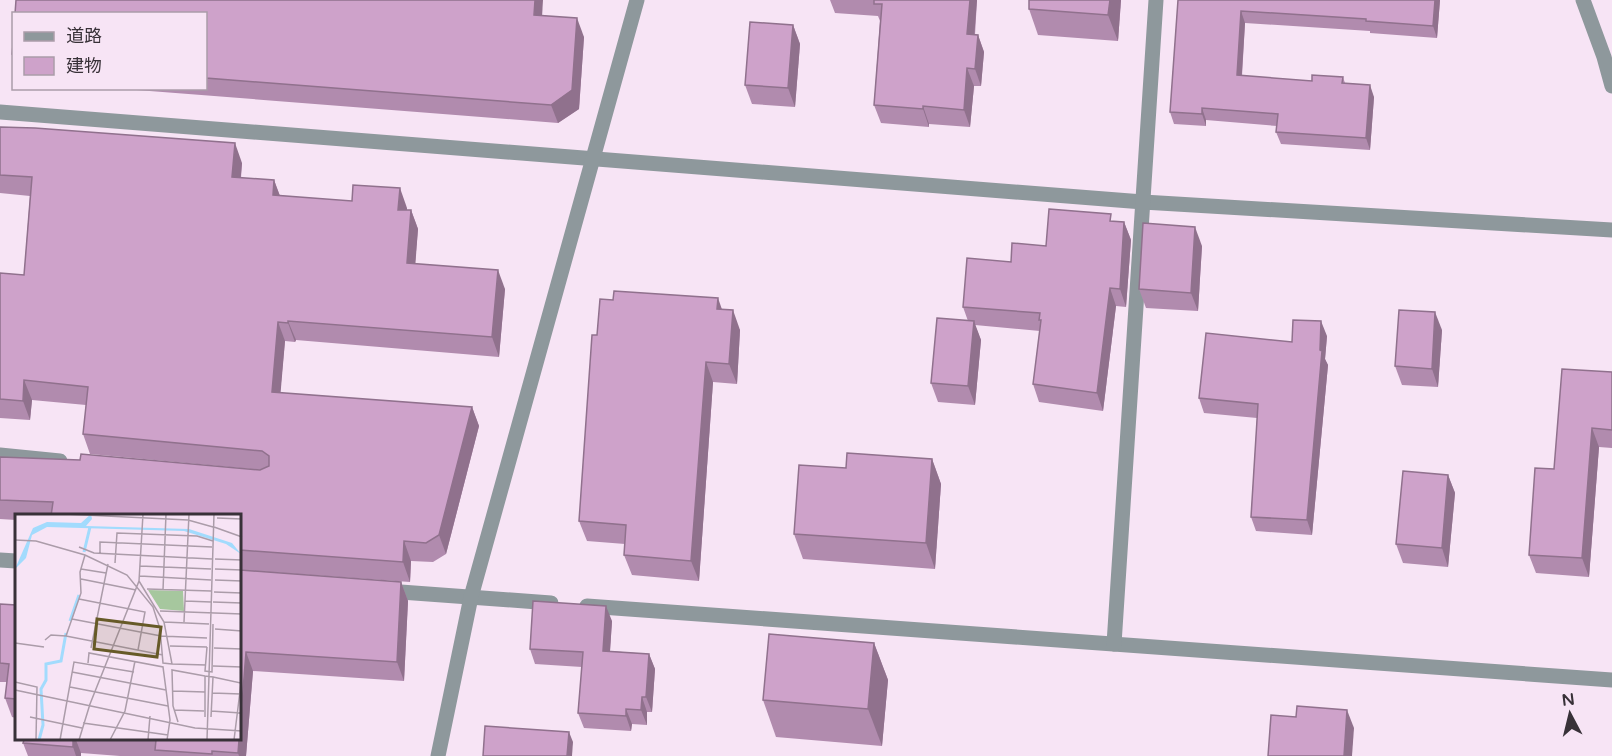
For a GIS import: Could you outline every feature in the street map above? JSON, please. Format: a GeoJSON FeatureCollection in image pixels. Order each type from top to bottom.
{"type":"FeatureCollection","features":[{"type":"Feature","properties":{"kind":"street"},"geometry":{"type":"LineString","coordinates":[[438,756],[471,597],[636,0]]}},
{"type":"Feature","properties":{"kind":"street"},"geometry":{"type":"LineString","coordinates":[[1114,644],[1156,0]]}},
{"type":"Feature","properties":{"kind":"street"},"geometry":{"type":"LineString","coordinates":[[1583,0],[1612,86]]}},
{"type":"Feature","properties":{"kind":"street"},"geometry":{"type":"LineString","coordinates":[[0,112],[1143,202],[1612,230]]}},
{"type":"Feature","properties":{"kind":"street"},"geometry":{"type":"LineString","coordinates":[[0,455],[70,461]]}},
{"type":"Feature","properties":{"kind":"street"},"geometry":{"type":"LineString","coordinates":[[0,560],[15,561]]}},
{"type":"Feature","properties":{"kind":"street"},"geometry":{"type":"LineString","coordinates":[[367,589],[1612,680]]}},
{"type":"Feature","properties":{"kind":"building"},"geometry":{"type":"Polygon","coordinates":[[[16,0],[535,0],[534,15],[577,18],[572,90],[551,105],[207,78],[207,12],[15,12],[16,0]]]}},
{"type":"Feature","properties":{"kind":"building"},"geometry":{"type":"Polygon","coordinates":[[[874,0],[970,0],[967,34],[978,35],[975,69],[967,68],[964,110],[874,105],[882,4],[874,4],[874,0]]]}},
{"type":"Feature","properties":{"kind":"building"},"geometry":{"type":"Polygon","coordinates":[[[1029,0],[1110,0],[1108,15],[1029,9],[1029,0]]]}},
{"type":"Feature","properties":{"kind":"building"},"geometry":{"type":"Polygon","coordinates":[[[1178,0],[1435,0],[1433,26],[1241,11],[1237,75],[1312,81],[1312,75],[1343,77],[1342,83],[1370,85],[1366,138],[1276,132],[1278,114],[1202,108],[1202,114],[1170,112],[1178,0]]]}},
{"type":"Feature","properties":{"kind":"building"},"geometry":{"type":"Polygon","coordinates":[[[750,22],[793,25],[788,88],[745,85],[750,22]]]}},
{"type":"Feature","properties":{"kind":"building"},"geometry":{"type":"Polygon","coordinates":[[[0,127],[35,128],[235,143],[232,177],[274,180],[273,195],[352,201],[353,185],[400,188],[398,210],[411,210],[407,263],[498,270],[492,337],[278,322],[272,392],[472,407],[439,535],[426,543],[404,541],[403,562],[242,550],[242,514],[51,514],[53,502],[0,500],[0,457],[80,460],[81,454],[260,470],[269,466],[269,456],[262,451],[83,434],[88,387],[24,380],[23,401],[0,399],[0,273],[24,275],[32,177],[0,175],[0,127]]]}},
{"type":"Feature","properties":{"kind":"building"},"geometry":{"type":"Polygon","coordinates":[[[1049,209],[1111,214],[1110,221],[1124,222],[1120,289],[1110,288],[1097,393],[1033,384],[1040,313],[963,307],[967,258],[1011,262],[1012,243],[1046,246],[1049,209]]]}},
{"type":"Feature","properties":{"kind":"building"},"geometry":{"type":"Polygon","coordinates":[[[1143,223],[1195,227],[1191,293],[1139,289],[1143,223]]]}},
{"type":"Feature","properties":{"kind":"building"},"geometry":{"type":"Polygon","coordinates":[[[614,291],[718,298],[717,309],[733,310],[729,364],[706,362],[691,561],[624,555],[626,525],[579,521],[592,335],[597,335],[600,299],[613,300],[614,291]]]}},
{"type":"Feature","properties":{"kind":"building"},"geometry":{"type":"Polygon","coordinates":[[[1399,310],[1435,312],[1432,369],[1395,366],[1399,310]]]}},
{"type":"Feature","properties":{"kind":"building"},"geometry":{"type":"Polygon","coordinates":[[[937,318],[974,321],[968,386],[931,383],[937,318]]]}},
{"type":"Feature","properties":{"kind":"building"},"geometry":{"type":"Polygon","coordinates":[[[1293,320],[1321,321],[1320,350],[1322,351],[1307,520],[1251,517],[1258,404],[1199,398],[1206,333],[1292,342],[1293,320]]]}},
{"type":"Feature","properties":{"kind":"building"},"geometry":{"type":"Polygon","coordinates":[[[1562,369],[1612,372],[1612,430],[1592,428],[1582,558],[1529,555],[1535,468],[1554,469],[1562,369]]]}},
{"type":"Feature","properties":{"kind":"building"},"geometry":{"type":"Polygon","coordinates":[[[847,453],[932,459],[926,543],[794,534],[799,465],[846,468],[847,453]]]}},
{"type":"Feature","properties":{"kind":"building"},"geometry":{"type":"Polygon","coordinates":[[[1403,471],[1448,475],[1442,548],[1396,544],[1403,471]]]}},
{"type":"Feature","properties":{"kind":"building"},"geometry":{"type":"Polygon","coordinates":[[[242,570],[401,582],[397,662],[246,652],[242,703],[242,570]]]}},
{"type":"Feature","properties":{"kind":"building"},"geometry":{"type":"Polygon","coordinates":[[[533,601],[606,606],[603,651],[649,654],[646,697],[642,697],[641,710],[626,709],[626,716],[578,713],[583,652],[530,649],[533,601]]]}},
{"type":"Feature","properties":{"kind":"building"},"geometry":{"type":"Polygon","coordinates":[[[0,604],[15,605],[15,699],[5,698],[9,664],[0,663],[0,604]]]}},
{"type":"Feature","properties":{"kind":"building"},"geometry":{"type":"Polygon","coordinates":[[[769,634],[874,643],[868,709],[763,700],[769,634]]]}},
{"type":"Feature","properties":{"kind":"building"},"geometry":{"type":"Polygon","coordinates":[[[1297,706],[1347,710],[1344,756],[1268,756],[1271,715],[1296,717],[1297,706]]]}},
{"type":"Feature","properties":{"kind":"building"},"geometry":{"type":"Polygon","coordinates":[[[485,726],[569,732],[567,756],[483,756],[485,726]]]}},
{"type":"Feature","properties":{"kind":"building"},"geometry":{"type":"Polygon","coordinates":[[[24,741],[73,741],[73,747],[23,743],[24,741]]]}},
{"type":"Feature","properties":{"kind":"building"},"geometry":{"type":"Polygon","coordinates":[[[156,741],[239,741],[238,753],[212,751],[212,754],[155,750],[156,741]]]}}]}
